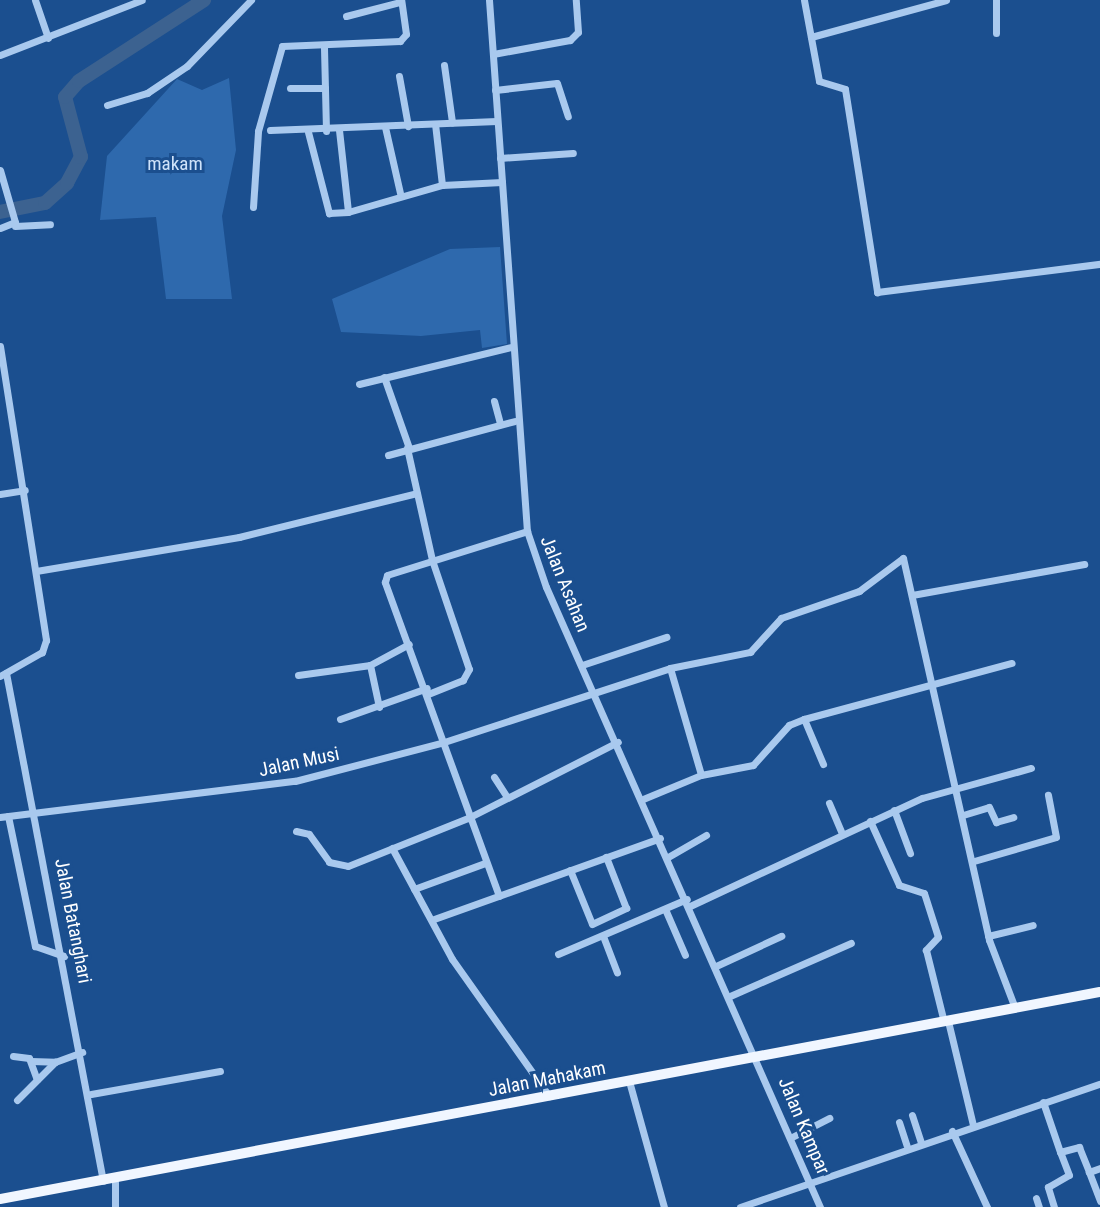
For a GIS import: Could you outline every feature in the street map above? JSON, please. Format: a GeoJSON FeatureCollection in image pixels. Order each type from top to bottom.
{"type":"FeatureCollection","features":[{"type":"Feature","properties":{"kind":"main road","name":"Jalan Mahakam"},"geometry":{"type":"LineString","coordinates":[[0,1199],[109,1182],[1100,992]]}},
{"type":"Feature","properties":{"kind":"street"},"geometry":{"type":"LineString","coordinates":[[35,0],[48,38]]}},
{"type":"Feature","properties":{"kind":"street"},"geometry":{"type":"LineString","coordinates":[[0,55],[142,0]]}},
{"type":"Feature","properties":{"kind":"street"},"geometry":{"type":"LineString","coordinates":[[107,105],[147,93],[187,66],[251,0]]}},
{"type":"Feature","properties":{"kind":"street","name":"Jalan Asahan"},"geometry":{"type":"LineString","coordinates":[[489,0],[515,421],[527,531],[582,665],[758,1058]]}},
{"type":"Feature","properties":{"kind":"street"},"geometry":{"type":"LineString","coordinates":[[493,54],[570,40],[578,32],[576,0]]}},
{"type":"Feature","properties":{"kind":"street"},"geometry":{"type":"LineString","coordinates":[[804,0],[819,82],[845,89],[877,292],[1100,264]]}},
{"type":"Feature","properties":{"kind":"street"},"geometry":{"type":"LineString","coordinates":[[811,37],[946,0]]}},
{"type":"Feature","properties":{"kind":"street"},"geometry":{"type":"LineString","coordinates":[[996,0],[996,33]]}},
{"type":"Feature","properties":{"kind":"street"},"geometry":{"type":"LineString","coordinates":[[253,207],[258,131],[289,44],[324,48],[403,39],[401,1],[346,16]]}},
{"type":"Feature","properties":{"kind":"street"},"geometry":{"type":"LineString","coordinates":[[324,48],[326,131]]}},
{"type":"Feature","properties":{"kind":"street"},"geometry":{"type":"LineString","coordinates":[[444,65],[452,122]]}},
{"type":"Feature","properties":{"kind":"street"},"geometry":{"type":"LineString","coordinates":[[399,76],[408,127]]}},
{"type":"Feature","properties":{"kind":"street"},"geometry":{"type":"LineString","coordinates":[[495,90],[557,83],[568,116]]}},
{"type":"Feature","properties":{"kind":"street"},"geometry":{"type":"LineString","coordinates":[[290,88],[325,88]]}},
{"type":"Feature","properties":{"kind":"street"},"geometry":{"type":"LineString","coordinates":[[270,130],[308,132],[497,121]]}},
{"type":"Feature","properties":{"kind":"street"},"geometry":{"type":"LineString","coordinates":[[435,124],[442,185]]}},
{"type":"Feature","properties":{"kind":"street"},"geometry":{"type":"LineString","coordinates":[[385,127],[400,193]]}},
{"type":"Feature","properties":{"kind":"street"},"geometry":{"type":"LineString","coordinates":[[339,130],[348,212]]}},
{"type":"Feature","properties":{"kind":"street"},"geometry":{"type":"LineString","coordinates":[[308,132],[329,213],[348,212],[400,193],[442,185],[502,182]]}},
{"type":"Feature","properties":{"kind":"street"},"geometry":{"type":"LineString","coordinates":[[500,158],[573,153]]}},
{"type":"Feature","properties":{"kind":"street"},"geometry":{"type":"LineString","coordinates":[[0,170],[14,210],[15,224]]}},
{"type":"Feature","properties":{"kind":"street"},"geometry":{"type":"LineString","coordinates":[[0,228],[15,224],[50,223]]}},
{"type":"Feature","properties":{"kind":"street"},"geometry":{"type":"LineString","coordinates":[[359,383],[511,347]]}},
{"type":"Feature","properties":{"kind":"street"},"geometry":{"type":"LineString","coordinates":[[1,351],[25,490],[45,648],[3,675]]}},
{"type":"Feature","properties":{"kind":"street"},"geometry":{"type":"LineString","coordinates":[[340,719],[463,680],[470,669],[432,560],[408,448],[384,377]]}},
{"type":"Feature","properties":{"kind":"street"},"geometry":{"type":"LineString","coordinates":[[495,401],[500,424]]}},
{"type":"Feature","properties":{"kind":"street"},"geometry":{"type":"LineString","coordinates":[[388,455],[515,421]]}},
{"type":"Feature","properties":{"kind":"street"},"geometry":{"type":"LineString","coordinates":[[0,495],[25,490]]}},
{"type":"Feature","properties":{"kind":"street"},"geometry":{"type":"LineString","coordinates":[[36,571],[239,537],[417,493]]}},
{"type":"Feature","properties":{"kind":"street"},"geometry":{"type":"LineString","coordinates":[[499,896],[441,743],[428,691],[385,577],[527,531]]}},
{"type":"Feature","properties":{"kind":"street","name":"Jalan Musi"},"geometry":{"type":"LineString","coordinates":[[4,816],[304,779],[441,743],[670,668],[751,650],[781,618],[859,591],[904,562],[912,595]]}},
{"type":"Feature","properties":{"kind":"street"},"geometry":{"type":"LineString","coordinates":[[1015,1008],[988,936],[974,861],[912,595],[1084,564]]}},
{"type":"Feature","properties":{"kind":"street"},"geometry":{"type":"LineString","coordinates":[[582,665],[666,637]]}},
{"type":"Feature","properties":{"kind":"street"},"geometry":{"type":"LineString","coordinates":[[298,675],[370,666],[410,644]]}},
{"type":"Feature","properties":{"kind":"street"},"geometry":{"type":"LineString","coordinates":[[643,799],[699,768],[752,765],[789,725],[804,719],[931,680],[1012,663]]}},
{"type":"Feature","properties":{"kind":"street"},"geometry":{"type":"LineString","coordinates":[[370,666],[379,707]]}},
{"type":"Feature","properties":{"kind":"street"},"geometry":{"type":"LineString","coordinates":[[670,668],[699,768]]}},
{"type":"Feature","properties":{"kind":"street","name":"Jalan Batanghari"},"geometry":{"type":"LineString","coordinates":[[3,675],[36,813],[115,1207]]}},
{"type":"Feature","properties":{"kind":"street"},"geometry":{"type":"LineString","coordinates":[[804,719],[823,764]]}},
{"type":"Feature","properties":{"kind":"street"},"geometry":{"type":"LineString","coordinates":[[296,831],[309,834],[321,856],[339,867],[348,866],[468,818],[618,742]]}},
{"type":"Feature","properties":{"kind":"street"},"geometry":{"type":"LineString","coordinates":[[558,954],[665,909],[688,903],[894,810],[956,785],[1031,768]]}},
{"type":"Feature","properties":{"kind":"street"},"geometry":{"type":"LineString","coordinates":[[494,777],[507,797]]}},
{"type":"Feature","properties":{"kind":"street"},"geometry":{"type":"LineString","coordinates":[[974,861],[1056,837],[1048,795]]}},
{"type":"Feature","properties":{"kind":"street"},"geometry":{"type":"LineString","coordinates":[[829,803],[842,833]]}},
{"type":"Feature","properties":{"kind":"street"},"geometry":{"type":"LineString","coordinates":[[963,815],[989,807],[996,822],[1013,817]]}},
{"type":"Feature","properties":{"kind":"street"},"geometry":{"type":"LineString","coordinates":[[894,810],[911,853]]}},
{"type":"Feature","properties":{"kind":"street"},"geometry":{"type":"LineString","coordinates":[[4,816],[34,946],[64,956]]}},
{"type":"Feature","properties":{"kind":"street"},"geometry":{"type":"LineString","coordinates":[[870,821],[899,885],[924,893],[938,937],[926,950],[973,1125]]}},
{"type":"Feature","properties":{"kind":"street"},"geometry":{"type":"LineString","coordinates":[[668,857],[706,835]]}},
{"type":"Feature","properties":{"kind":"street"},"geometry":{"type":"LineString","coordinates":[[434,919],[660,838]]}},
{"type":"Feature","properties":{"kind":"street"},"geometry":{"type":"LineString","coordinates":[[392,848],[434,919],[452,959],[549,1096]]}},
{"type":"Feature","properties":{"kind":"street"},"geometry":{"type":"LineString","coordinates":[[570,870],[592,924],[626,908],[606,857]]}},
{"type":"Feature","properties":{"kind":"street"},"geometry":{"type":"LineString","coordinates":[[414,889],[485,863]]}},
{"type":"Feature","properties":{"kind":"street"},"geometry":{"type":"LineString","coordinates":[[665,909],[685,955]]}},
{"type":"Feature","properties":{"kind":"street"},"geometry":{"type":"LineString","coordinates":[[988,936],[1033,925]]}},
{"type":"Feature","properties":{"kind":"street"},"geometry":{"type":"LineString","coordinates":[[603,936],[617,972]]}},
{"type":"Feature","properties":{"kind":"street"},"geometry":{"type":"LineString","coordinates":[[716,966],[781,936]]}},
{"type":"Feature","properties":{"kind":"street"},"geometry":{"type":"LineString","coordinates":[[730,996],[851,943]]}},
{"type":"Feature","properties":{"kind":"street"},"geometry":{"type":"LineString","coordinates":[[13,1056],[31,1061],[55,1062],[82,1052]]}},
{"type":"Feature","properties":{"kind":"street","name":"Jalan Kampar"},"geometry":{"type":"LineString","coordinates":[[758,1058],[820,1207]]}},
{"type":"Feature","properties":{"kind":"street"},"geometry":{"type":"LineString","coordinates":[[31,1061],[37,1080]]}},
{"type":"Feature","properties":{"kind":"street"},"geometry":{"type":"LineString","coordinates":[[17,1100],[55,1062]]}},
{"type":"Feature","properties":{"kind":"street"},"geometry":{"type":"LineString","coordinates":[[91,1094],[220,1071]]}},
{"type":"Feature","properties":{"kind":"street"},"geometry":{"type":"LineString","coordinates":[[629,1081],[664,1207]]}},
{"type":"Feature","properties":{"kind":"street"},"geometry":{"type":"LineString","coordinates":[[740,1207],[907,1146],[1100,1084]]}},
{"type":"Feature","properties":{"kind":"street"},"geometry":{"type":"LineString","coordinates":[[1043,1102],[1069,1175],[1048,1187],[1054,1207]]}},
{"type":"Feature","properties":{"kind":"street"},"geometry":{"type":"LineString","coordinates":[[912,1115],[921,1142]]}},
{"type":"Feature","properties":{"kind":"street"},"geometry":{"type":"LineString","coordinates":[[792,1137],[830,1118]]}},
{"type":"Feature","properties":{"kind":"street"},"geometry":{"type":"LineString","coordinates":[[900,1122],[907,1146]]}},
{"type":"Feature","properties":{"kind":"street"},"geometry":{"type":"LineString","coordinates":[[953,1132],[987,1207]]}},
{"type":"Feature","properties":{"kind":"street"},"geometry":{"type":"LineString","coordinates":[[1060,1152],[1079,1147],[1100,1200]]}},
{"type":"Feature","properties":{"kind":"street"},"geometry":{"type":"LineString","coordinates":[[1089,1172],[1100,1168]]}},
{"type":"Feature","properties":{"kind":"street"},"geometry":{"type":"LineString","coordinates":[[1036,1198],[1039,1207]]}},
{"type":"Feature","properties":{"kind":"green space","name":"makam"},"geometry":{"type":"Polygon","coordinates":[[[229,78],[236,150],[222,216],[232,299],[166,299],[156,217],[100,220],[107,156],[177,79],[202,90],[229,78]]]}},
{"type":"Feature","properties":{"kind":"green space"},"geometry":{"type":"Polygon","coordinates":[[[500,247],[507,344],[482,348],[480,330],[421,336],[341,332],[332,299],[450,249],[500,247]]]}},
{"type":"Feature","properties":{"kind":"waterway"},"geometry":{"type":"LineString","coordinates":[[0,212],[45,203],[67,183],[81,157],[65,97],[79,81],[204,0]]}}]}
